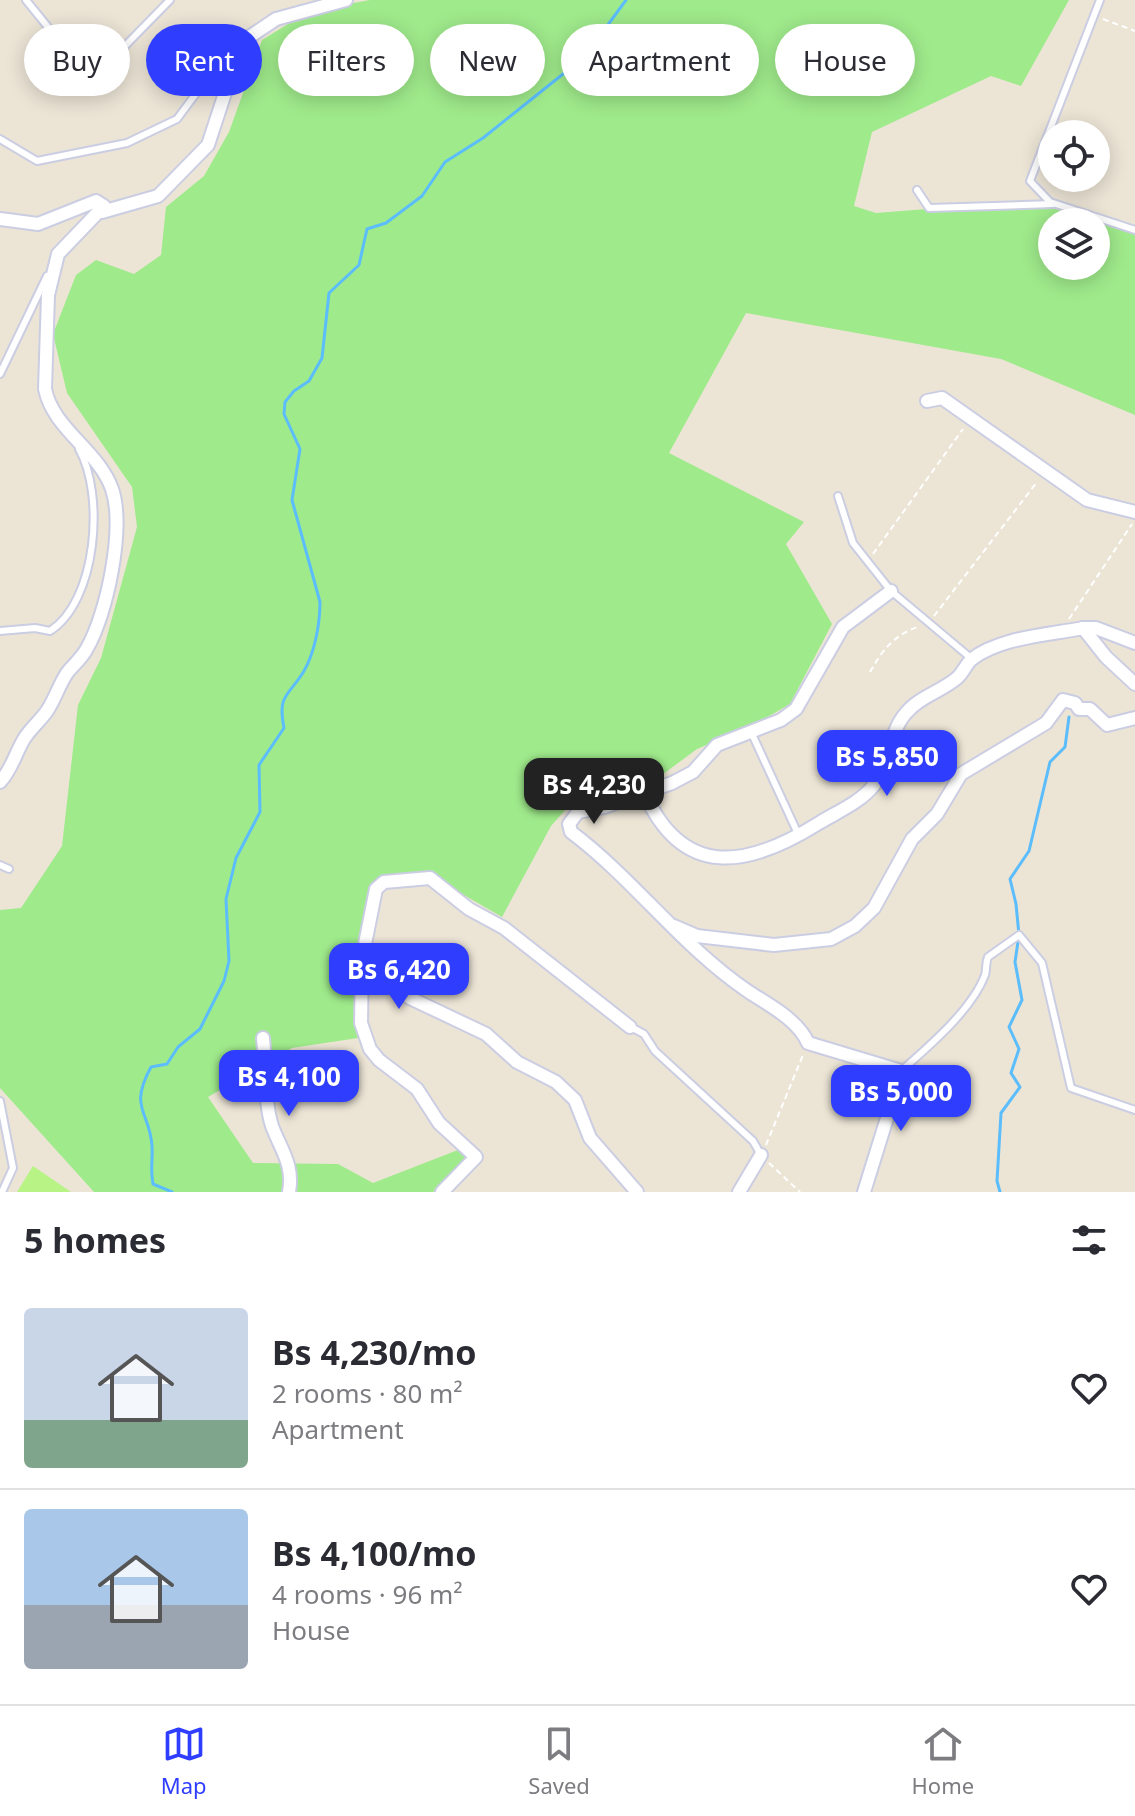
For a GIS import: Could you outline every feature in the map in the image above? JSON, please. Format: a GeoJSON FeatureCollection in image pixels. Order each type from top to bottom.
{"type":"FeatureCollection","features":[{"type":"Feature","properties":{"kind":"street"},"geometry":{"type":"LineString","coordinates":[[262,28],[276,19],[346,0]]}},
{"type":"Feature","properties":{"kind":"street"},"geometry":{"type":"LineString","coordinates":[[0,782],[24,739],[46,713],[67,674],[88,647],[102,609],[111,566],[113,491],[86,447],[70,432],[47,398],[45,389],[48,295],[58,254],[74,234],[102,212],[158,196],[208,145],[224,96]]}},
{"type":"Feature","properties":{"kind":"street"},"geometry":{"type":"LineString","coordinates":[[0,219],[38,224],[96,201],[104,206],[102,212]]}},
{"type":"Feature","properties":{"kind":"street"},"geometry":{"type":"LineString","coordinates":[[927,401],[942,398],[1087,500],[1135,512]]}},
{"type":"Feature","properties":{"kind":"street"},"geometry":{"type":"LineString","coordinates":[[864,1192],[892,1102],[902,1083],[901,1071],[808,1043],[804,1034],[736,983],[667,923],[571,832],[569,824],[578,812],[604,807],[672,783],[693,772],[717,745],[752,734],[796,709],[843,627],[891,591]]}},
{"type":"Feature","properties":{"kind":"street"},"geometry":{"type":"LineString","coordinates":[[1083,628],[1106,657],[1135,684]]}},
{"type":"Feature","properties":{"kind":"street"},"geometry":{"type":"LineString","coordinates":[[644,792],[656,819],[674,840],[694,851],[715,857],[766,853],[799,836],[876,784],[906,712],[956,678],[972,659],[999,646],[1083,628],[1096,628],[1135,643]]}},
{"type":"Feature","properties":{"kind":"street"},"geometry":{"type":"LineString","coordinates":[[667,923],[697,936],[774,945],[802,945],[831,939],[855,926],[874,908],[912,839],[937,814],[961,774],[1046,723],[1063,700],[1075,703],[1079,709],[1090,709],[1107,725],[1135,718]]}},
{"type":"Feature","properties":{"kind":"street"},"geometry":{"type":"LineString","coordinates":[[442,1192],[476,1157],[439,1123],[417,1089],[379,1060],[370,1049],[361,1023],[363,954],[376,889],[384,882],[430,878],[469,909],[504,928],[630,1027]]}},
{"type":"Feature","properties":{"kind":"street"},"geometry":{"type":"LineString","coordinates":[[363,954],[377,952],[396,987],[410,998],[486,1034],[517,1062],[556,1082],[575,1100],[590,1138],[630,1189]]}},
{"type":"Feature","properties":{"kind":"street"},"geometry":{"type":"LineString","coordinates":[[263,1038],[272,1125],[289,1164],[292,1177],[289,1192]]}},
{"type":"Feature","properties":{"kind":"street"},"geometry":{"type":"LineString","coordinates":[[739,1192],[761,1155]]}},
{"type":"Feature","properties":{"kind":"lane"},"geometry":{"type":"LineString","coordinates":[[26,0],[56,37],[94,56],[123,48],[170,0]]}},
{"type":"Feature","properties":{"kind":"lane"},"geometry":{"type":"LineString","coordinates":[[1056,204],[1030,181],[1100,0]]}},
{"type":"Feature","properties":{"kind":"lane"},"geometry":{"type":"LineString","coordinates":[[0,139],[37,161],[127,143],[177,119],[194,96]]}},
{"type":"Feature","properties":{"kind":"lane"},"geometry":{"type":"LineString","coordinates":[[917,190],[929,208],[1056,204],[1135,230]]}},
{"type":"Feature","properties":{"kind":"lane"},"geometry":{"type":"LineString","coordinates":[[0,374],[58,254]]}},
{"type":"Feature","properties":{"kind":"lane"},"geometry":{"type":"LineString","coordinates":[[0,631],[35,628],[50,631],[62,621],[76,599],[93,543],[96,502],[93,479],[70,432]]}},
{"type":"Feature","properties":{"kind":"lane"},"geometry":{"type":"LineString","coordinates":[[838,496],[853,543],[891,591],[972,659]]}},
{"type":"Feature","properties":{"kind":"lane"},"geometry":{"type":"LineString","coordinates":[[752,734],[799,836]]}},
{"type":"Feature","properties":{"kind":"lane"},"geometry":{"type":"LineString","coordinates":[[0,865],[9,869]]}},
{"type":"Feature","properties":{"kind":"lane"},"geometry":{"type":"LineString","coordinates":[[901,1071],[943,1033],[959,1013],[986,973],[988,957],[1019,935],[1042,963],[1071,1088],[1135,1110]]}},
{"type":"Feature","properties":{"kind":"lane"},"geometry":{"type":"LineString","coordinates":[[630,1027],[644,1034],[655,1051],[753,1141],[761,1155]]}},
{"type":"Feature","properties":{"kind":"lane"},"geometry":{"type":"LineString","coordinates":[[0,1101],[13,1168],[2,1192]]}},
{"type":"Feature","properties":{"kind":"path"},"geometry":{"type":"LineString","coordinates":[[1094,16],[1135,31]]}},
{"type":"Feature","properties":{"kind":"path"},"geometry":{"type":"LineString","coordinates":[[868,561],[971,418]]}},
{"type":"Feature","properties":{"kind":"path"},"geometry":{"type":"LineString","coordinates":[[870,672],[884,647],[904,632],[929,623],[1046,470]]}},
{"type":"Feature","properties":{"kind":"path"},"geometry":{"type":"LineString","coordinates":[[1060,633],[1135,519]]}},
{"type":"Feature","properties":{"kind":"path"},"geometry":{"type":"LineString","coordinates":[[800,1192],[761,1155],[808,1043]]}},
{"type":"Feature","properties":{"kind":"green space"},"geometry":{"type":"Polygon","coordinates":[[[370,0],[1069,0],[1021,86],[991,76],[872,132],[854,206],[876,213],[1027,201],[1052,208],[1038,208],[1038,280],[1110,280],[1110,224],[1135,231],[1135,415],[1001,359],[746,313],[669,453],[804,522],[786,544],[832,624],[790,704],[754,725],[697,749],[647,786],[567,808],[551,826],[502,917],[431,876],[374,890],[357,954],[358,1038],[292,1048],[208,1097],[253,1163],[338,1164],[373,1183],[458,1150],[467,1159],[433,1192],[94,1192],[0,1088],[0,910],[21,908],[62,846],[78,705],[101,658],[137,527],[132,487],[67,393],[53,334],[76,275],[96,260],[134,274],[161,255],[166,207],[204,176],[229,132],[242,96],[262,96],[262,40],[278,30],[278,96],[414,96],[414,24],[288,24],[309,11],[370,0]]]}},
{"type":"Feature","properties":{"kind":"green space"},"geometry":{"type":"Polygon","coordinates":[[[33,1166],[71,1192],[17,1192],[33,1166]]]}},
{"type":"Feature","properties":{"kind":"waterway"},"geometry":{"type":"LineString","coordinates":[[172,1192],[153,1184],[152,1146],[142,1109],[141,1092],[151,1067],[167,1064],[178,1047],[200,1029],[224,981],[229,961],[226,899],[236,858],[260,812],[259,765],[284,728],[283,702],[308,663],[318,628],[320,602],[292,500],[300,449],[284,414],[285,402],[309,381],[322,358],[329,293],[359,265],[367,229],[386,223],[422,196],[445,162],[483,138],[563,74],[591,48],[626,0]]}},
{"type":"Feature","properties":{"kind":"waterway"},"geometry":{"type":"LineString","coordinates":[[1000,1192],[997,1181],[1001,1113],[1020,1087],[1011,1073],[1019,1049],[1009,1027],[1022,1000],[1015,962],[1019,935],[1016,904],[1010,879],[1029,851],[1050,762],[1065,747],[1069,717]]}}]}
